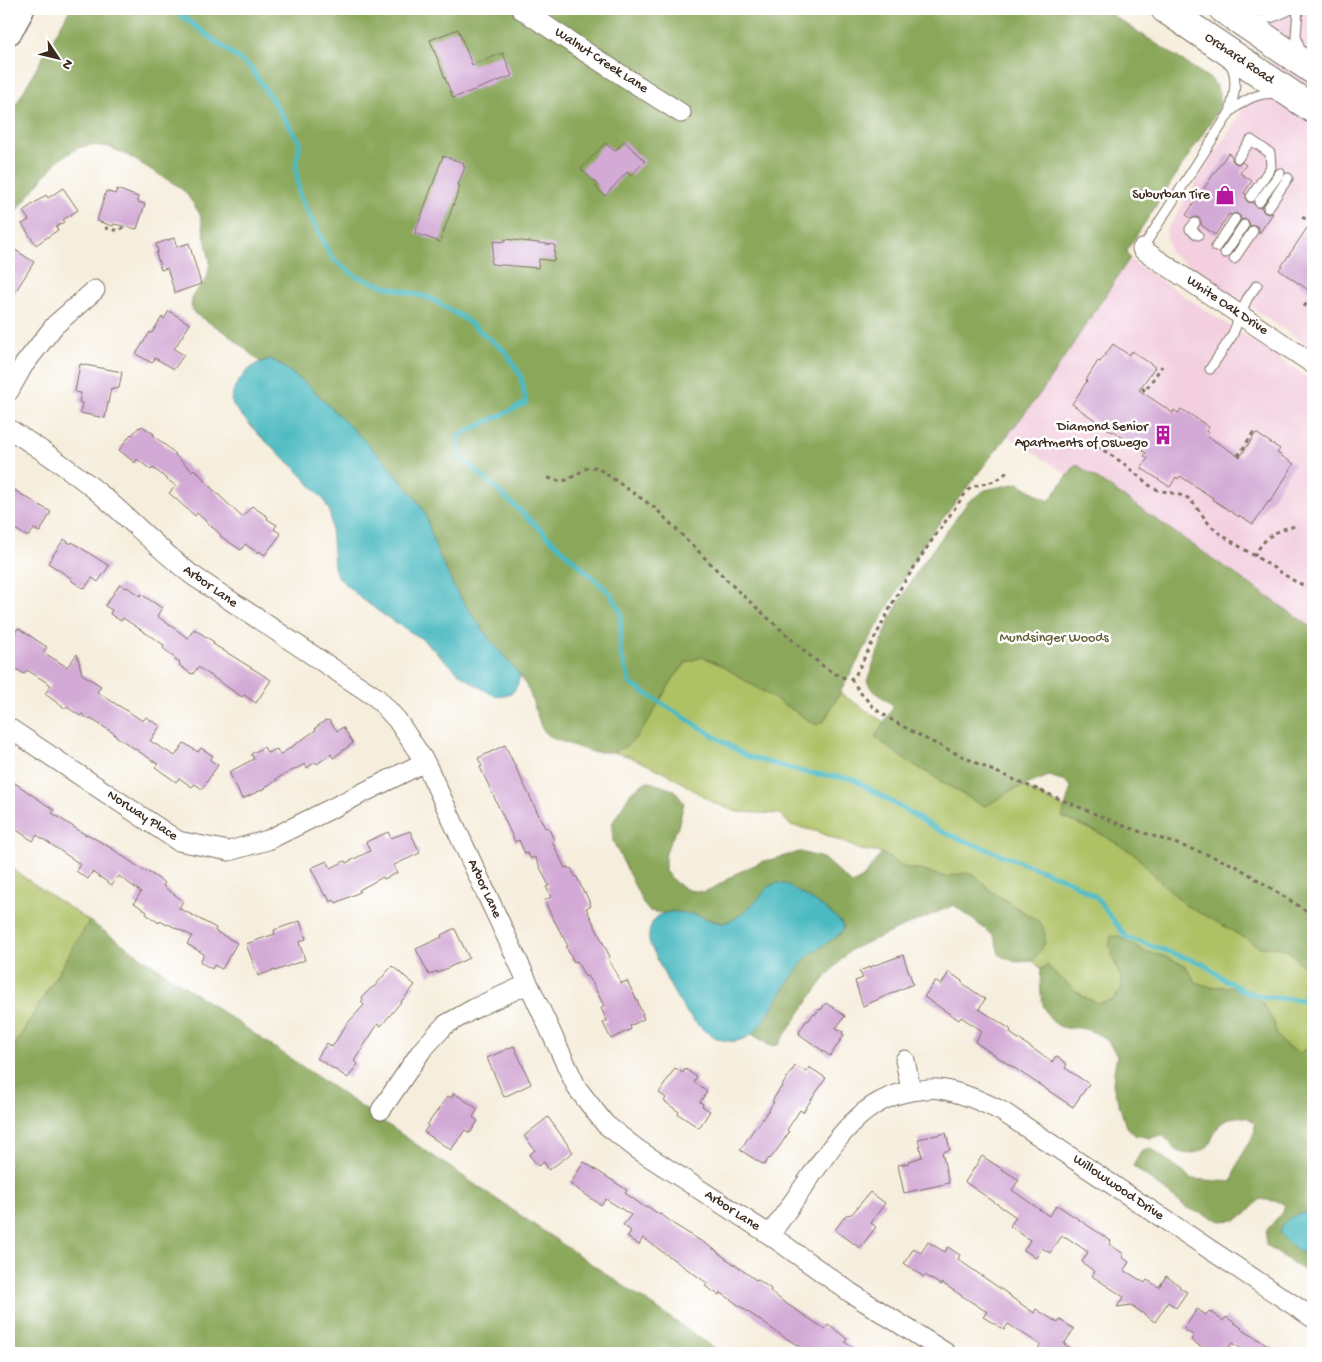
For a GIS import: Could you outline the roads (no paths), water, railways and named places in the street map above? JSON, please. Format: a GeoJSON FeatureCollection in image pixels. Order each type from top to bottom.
{"type":"FeatureCollection","features":[{"type":"Feature","properties":{"kind":"main road"},"geometry":{"type":"LineString","coordinates":[[9,31],[21,9]]}},
{"type":"Feature","properties":{"kind":"main road","name":"Orchard Road"},"geometry":{"type":"LineString","coordinates":[[1165,9],[1305,103]]}},
{"type":"Feature","properties":{"kind":"main road"},"geometry":{"type":"LineString","coordinates":[[1229,12],[1313,70]]}},
{"type":"Feature","properties":{"kind":"street","name":"Walnut Creek Lane"},"geometry":{"type":"LineString","coordinates":[[521,9],[681,114]]}},
{"type":"Feature","properties":{"kind":"street","name":"White Oak Drive"},"geometry":{"type":"LineString","coordinates":[[1142,249],[1313,364]]}},
{"type":"Feature","properties":{"kind":"street"},"geometry":{"type":"LineString","coordinates":[[9,391],[23,366],[55,325],[95,290]]}},
{"type":"Feature","properties":{"kind":"street","name":"Arbor Lane"},"geometry":{"type":"LineString","coordinates":[[9,429],[48,454],[83,481],[114,506],[167,556],[377,698],[397,720],[425,762],[577,1088],[605,1124],[637,1149],[770,1235],[851,1293],[946,1353]]}},
{"type":"Feature","properties":{"kind":"street","name":"Norway Place"},"geometry":{"type":"LineString","coordinates":[[9,728],[178,841],[229,851],[268,840],[425,762]]}},
{"type":"Feature","properties":{"kind":"street"},"geometry":{"type":"LineString","coordinates":[[381,1110],[422,1050],[445,1025],[476,1007],[528,984]]}},
{"type":"Feature","properties":{"kind":"street"},"geometry":{"type":"LineString","coordinates":[[905,1060],[910,1090]]}},
{"type":"Feature","properties":{"kind":"street","name":"Willowwood Drive"},"geometry":{"type":"LineString","coordinates":[[770,1235],[840,1135],[862,1113],[880,1101],[910,1090],[937,1088],[981,1101],[1003,1112],[1313,1318]]}},
{"type":"Feature","properties":{"kind":"lane"},"geometry":{"type":"LineString","coordinates":[[1229,12],[1255,20],[1270,18],[1291,9]]}},
{"type":"Feature","properties":{"kind":"lane"},"geometry":{"type":"LineString","coordinates":[[1298,9],[1296,36],[1300,51],[1313,70]]}},
{"type":"Feature","properties":{"kind":"lane"},"geometry":{"type":"LineString","coordinates":[[1216,43],[1232,66],[1236,88],[1230,112]]}},
{"type":"Feature","properties":{"kind":"lane"},"geometry":{"type":"LineString","coordinates":[[1142,249],[1230,112],[1244,100],[1258,95],[1273,93],[1305,103]]}},
{"type":"Feature","properties":{"kind":"lane"},"geometry":{"type":"LineString","coordinates":[[1238,158],[1251,140],[1270,153],[1271,167],[1251,197]]}},
{"type":"Feature","properties":{"kind":"lane"},"geometry":{"type":"LineString","coordinates":[[1259,202],[1280,173]]}},
{"type":"Feature","properties":{"kind":"lane"},"geometry":{"type":"LineString","coordinates":[[1268,208],[1288,178]]}},
{"type":"Feature","properties":{"kind":"lane"},"geometry":{"type":"LineString","coordinates":[[1216,247],[1235,219]]}},
{"type":"Feature","properties":{"kind":"lane"},"geometry":{"type":"LineString","coordinates":[[1195,223],[1190,229],[1198,235]]}},
{"type":"Feature","properties":{"kind":"lane"},"geometry":{"type":"LineString","coordinates":[[1225,253],[1244,225]]}},
{"type":"Feature","properties":{"kind":"lane"},"geometry":{"type":"LineString","coordinates":[[1234,259],[1253,231]]}},
{"type":"Feature","properties":{"kind":"lane"},"geometry":{"type":"LineString","coordinates":[[1210,369],[1232,336],[1247,299],[1257,285]]}},
{"type":"Feature","properties":{"kind":"water"},"geometry":{"type":"Polygon","coordinates":[[[270,359],[309,386],[382,458],[414,496],[425,513],[436,549],[456,591],[490,640],[520,675],[516,688],[512,693],[495,696],[471,682],[422,639],[385,616],[358,596],[337,576],[334,567],[330,512],[324,500],[294,467],[260,436],[234,407],[231,400],[235,386],[246,372],[256,364],[270,359]]]}},
{"type":"Feature","properties":{"kind":"water"},"geometry":{"type":"Polygon","coordinates":[[[776,883],[785,884],[819,904],[838,919],[843,925],[843,930],[806,958],[754,1033],[739,1040],[727,1041],[719,1039],[706,1032],[695,1022],[676,997],[649,942],[650,930],[658,916],[673,912],[692,914],[724,923],[745,911],[767,889],[776,883]]]}},
{"type":"Feature","properties":{"kind":"water"},"geometry":{"type":"Polygon","coordinates":[[[1313,1211],[1313,1260],[1291,1245],[1280,1233],[1288,1219],[1313,1211]]]}},
{"type":"Feature","properties":{"kind":"waterway"},"geometry":{"type":"LineString","coordinates":[[176,9],[178,13],[251,68],[300,142],[296,169],[300,197],[332,258],[356,276],[384,286],[430,298],[462,317],[505,351],[521,376],[526,403],[458,436],[460,456],[611,594],[621,612],[620,652],[631,684],[746,756],[803,772],[853,779],[942,832],[1070,881],[1096,897],[1126,937],[1204,964],[1246,992],[1265,997],[1313,1002]]}},
{"type":"Feature","properties":{"kind":"place","name":"Suburban Tire"},"geometry":{"type":"Point","coordinates":[1225,195]}},
{"type":"Feature","properties":{"kind":"place","name":"Diamond Senior Apartments of Oswego"},"geometry":{"type":"Point","coordinates":[1163,435]}},
{"type":"Feature","properties":{"kind":"park label","name":"Mundsinger Woods"},"geometry":{"type":"Point","coordinates":[1054,638]}}]}
